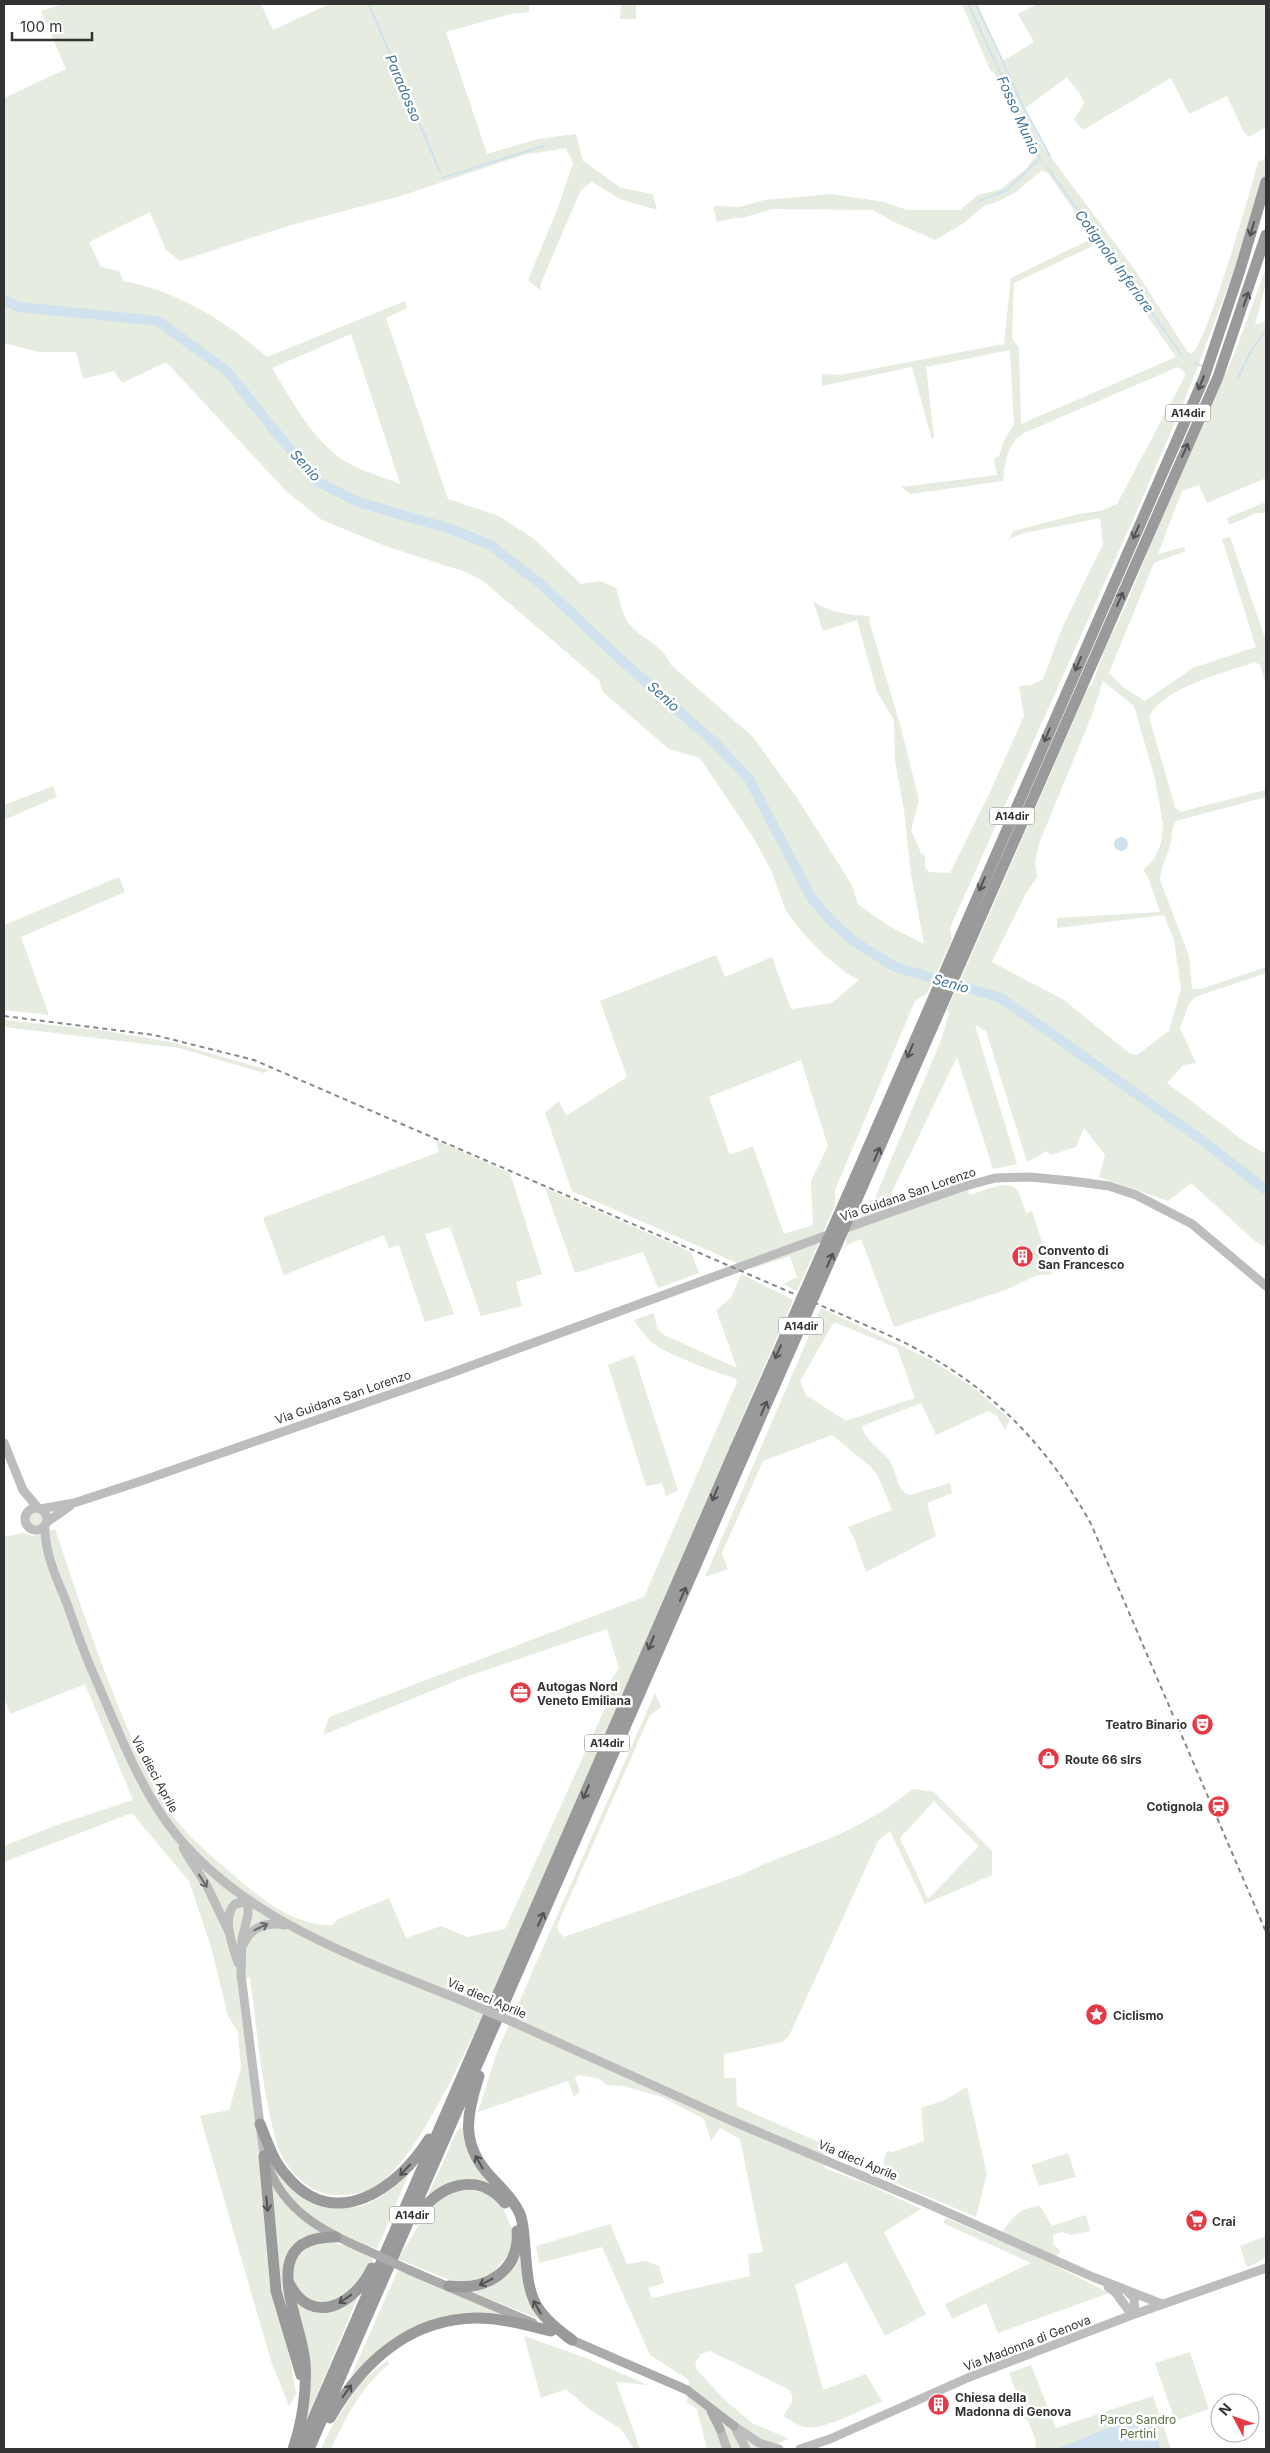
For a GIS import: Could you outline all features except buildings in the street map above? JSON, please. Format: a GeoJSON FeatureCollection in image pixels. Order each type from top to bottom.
{"type":"FeatureCollection","features":[{"type":"Feature","properties":{"kind":"highway","name":"A14dir"},"geometry":{"type":"LineString","coordinates":[[963,943],[1089,637],[1204,378],[1240,270],[1266,182]]}},
{"type":"Feature","properties":{"kind":"highway","name":"A14dir"},"geometry":{"type":"LineString","coordinates":[[300,2449],[934,1008],[1078,695],[1218,377],[1266,234]]}},
{"type":"Feature","properties":{"kind":"highway","name":"A14dir"},"geometry":{"type":"LineString","coordinates":[[309,2449],[514,1980],[740,1451]]}},
{"type":"Feature","properties":{"kind":"highway","name":"A14dir"},"geometry":{"type":"LineString","coordinates":[[514,1980],[470,2104],[468,2133],[479,2163],[511,2199],[520,2215],[524,2239],[526,2277],[534,2304],[544,2318],[572,2340]]}},
{"type":"Feature","properties":{"kind":"highway","name":"A14dir"},"geometry":{"type":"LineString","coordinates":[[260,2124],[280,2167],[290,2181],[304,2191],[320,2199],[340,2203],[370,2197],[397,2179],[427,2143],[460,2071],[480,2037]]}},
{"type":"Feature","properties":{"kind":"highway","name":"A14dir"},"geometry":{"type":"LineString","coordinates":[[264,2156],[276,2291],[304,2387]]}},
{"type":"Feature","properties":{"kind":"highway","name":"A14dir"},"geometry":{"type":"LineString","coordinates":[[288,2281],[299,2298],[315,2307],[326,2308],[344,2302],[371,2272],[390,2228],[416,2184]]}},
{"type":"Feature","properties":{"kind":"highway","name":"A14dir"},"geometry":{"type":"LineString","coordinates":[[375,2299],[409,2231],[427,2203],[448,2188],[460,2185],[478,2186],[497,2194],[511,2210],[516,2226],[517,2244],[515,2252],[506,2267],[484,2284],[461,2288],[449,2286]]}},
{"type":"Feature","properties":{"kind":"highway","name":"A14dir"},"geometry":{"type":"LineString","coordinates":[[293,2449],[300,2426],[305,2375],[303,2350],[291,2309],[288,2281],[290,2262],[296,2250],[308,2241],[323,2237],[336,2237]]}},
{"type":"Feature","properties":{"kind":"highway","name":"A14dir"},"geometry":{"type":"LineString","coordinates":[[315,2449],[330,2418],[360,2374],[383,2351],[410,2334],[442,2322],[477,2318],[515,2322],[551,2331]]}},
{"type":"Feature","properties":{"kind":"main road","name":"Via Guidana San Lorenzo"},"geometry":{"type":"LineString","coordinates":[[74,1503],[443,1376],[658,1296],[962,1187],[995,1178],[1021,1176],[1108,1186],[1136,1194],[1192,1224],[1266,1286]]}},
{"type":"Feature","properties":{"kind":"main road"},"geometry":{"type":"LineString","coordinates":[[4,1443],[23,1490],[26,1513],[25,1524],[34,1530],[40,1530],[74,1503]]}},
{"type":"Feature","properties":{"kind":"main road"},"geometry":{"type":"LineString","coordinates":[[23,1490],[45,1513],[46,1524]]}},
{"type":"Feature","properties":{"kind":"main road"},"geometry":{"type":"LineString","coordinates":[[26,1513],[31,1509],[74,1503]]}},
{"type":"Feature","properties":{"kind":"main road","name":"Via dieci Aprile"},"geometry":{"type":"LineString","coordinates":[[46,1524],[48,1552]]}},
{"type":"Feature","properties":{"kind":"main road","name":"Via dieci Aprile"},"geometry":{"type":"LineString","coordinates":[[34,1530],[48,1552],[87,1660],[128,1752],[168,1824],[195,1856],[248,1901],[292,1926],[732,2121],[924,2202],[1093,2277]]}},
{"type":"Feature","properties":{"kind":"main road","name":"A14dir"},"geometry":{"type":"LineString","coordinates":[[168,1824],[207,1886],[230,1934]]}},
{"type":"Feature","properties":{"kind":"main road","name":"A14dir"},"geometry":{"type":"LineString","coordinates":[[241,1976],[230,1934],[229,1919],[231,1909],[235,1904],[248,1901],[248,1915],[241,1951],[241,1976],[264,2156],[273,2179],[292,2206],[309,2221],[336,2237],[409,2270],[687,2390],[759,2443],[779,2449]]}},
{"type":"Feature","properties":{"kind":"main road"},"geometry":{"type":"LineString","coordinates":[[241,1951],[249,1934],[258,1927],[269,1923],[292,1926]]}},
{"type":"Feature","properties":{"kind":"main road","name":"Via Madonna di Genova"},"geometry":{"type":"LineString","coordinates":[[800,2449],[830,2439],[942,2389],[1134,2314],[1266,2268]]}},
{"type":"Feature","properties":{"kind":"main road"},"geometry":{"type":"LineString","coordinates":[[1093,2277],[1162,2304]]}},
{"type":"Feature","properties":{"kind":"main road"},"geometry":{"type":"LineString","coordinates":[[1093,2277],[1116,2293],[1134,2314]]}},
{"type":"Feature","properties":{"kind":"main road"},"geometry":{"type":"LineString","coordinates":[[1127,2290],[1134,2298],[1134,2314]]}},
{"type":"Feature","properties":{"kind":"main road"},"geometry":{"type":"LineString","coordinates":[[1115,2322],[1121,2305],[1116,2293]]}},
{"type":"Feature","properties":{"kind":"main road","name":"A14dir"},"geometry":{"type":"LineString","coordinates":[[706,2403],[716,2418],[727,2449]]}},
{"type":"Feature","properties":{"kind":"main road","name":"A14dir"},"geometry":{"type":"LineString","coordinates":[[734,2426],[746,2449]]}},
{"type":"Feature","properties":{"kind":"main road"},"geometry":{"type":"LineString","coordinates":[[719,2449],[720,2429]]}},
{"type":"Feature","properties":{"kind":"green space"},"geometry":{"type":"Polygon","coordinates":[[[63,4],[261,4],[273,30],[329,4],[529,4],[529,12],[511,14],[446,32],[487,154],[538,139],[576,134],[583,161],[621,188],[653,194],[657,210],[620,199],[592,182],[581,190],[541,283],[540,290],[528,280],[559,205],[573,163],[566,148],[523,155],[404,195],[288,226],[180,261],[166,250],[150,212],[89,242],[101,267],[119,271],[123,281],[163,292],[200,309],[235,331],[267,357],[405,301],[407,308],[386,318],[448,499],[499,516],[534,539],[581,584],[600,581],[616,588],[627,622],[658,648],[668,658],[671,665],[753,737],[797,798],[852,885],[858,904],[887,925],[924,944],[911,874],[904,810],[895,761],[894,720],[877,692],[857,620],[823,631],[813,601],[840,613],[870,616],[869,620],[901,728],[919,800],[911,830],[921,853],[925,856],[925,867],[929,872],[950,873],[990,792],[1024,716],[1019,686],[1031,685],[1043,679],[1063,626],[1103,544],[1100,518],[1024,533],[1009,539],[1013,531],[1079,514],[1100,511],[1117,504],[1186,374],[1178,367],[1024,433],[1018,437],[1010,448],[1003,481],[910,494],[901,487],[997,475],[994,459],[999,456],[1004,441],[1014,424],[1010,350],[926,367],[934,437],[932,440],[912,367],[822,386],[822,374],[840,375],[1004,344],[1011,278],[1093,238],[1048,173],[1042,170],[1016,192],[997,202],[984,206],[964,223],[935,240],[894,222],[873,210],[773,209],[742,218],[717,222],[713,206],[740,207],[764,200],[832,194],[884,202],[907,210],[960,210],[978,195],[1001,189],[1026,169],[1035,157],[995,74],[990,70],[962,4],[976,4],[1001,62],[1034,42],[1018,14],[1037,4],[1266,4],[1266,127],[1249,137],[1244,132],[1227,96],[1189,114],[1171,78],[1083,130],[1074,120],[1084,103],[1080,94],[1067,77],[1024,109],[1042,145],[1137,273],[1187,351],[1191,354],[1198,346],[1207,326],[1228,266],[1258,162],[1264,159],[1266,152],[1266,175],[1253,220],[1192,382],[1139,506],[950,928],[952,940],[927,993],[915,1001],[835,1190],[835,1206],[797,1291],[783,1284],[797,1277],[790,1256],[751,1269],[572,1191],[545,1113],[559,1101],[566,1116],[627,1077],[600,1001],[716,955],[725,977],[772,957],[791,1009],[832,1003],[859,980],[849,975],[824,955],[802,932],[786,911],[772,872],[753,837],[700,758],[669,749],[603,692],[599,680],[483,581],[466,572],[388,547],[322,520],[286,491],[166,362],[122,383],[114,371],[83,379],[76,352],[39,352],[4,343],[4,130],[6,128],[4,125],[4,98],[66,69],[41,11],[63,4]],[[1097,244],[1014,283],[1012,338],[1019,348],[1021,424],[1176,357],[1097,244]],[[351,334],[272,368],[302,417],[330,450],[354,466],[400,484],[351,334]],[[801,1060],[709,1097],[730,1155],[753,1146],[784,1234],[813,1225],[811,1181],[828,1146],[801,1060]]]}},
{"type":"Feature","properties":{"kind":"green space"},"geometry":{"type":"Polygon","coordinates":[[[621,4],[636,4],[636,19],[620,19],[621,4]]]}},
{"type":"Feature","properties":{"kind":"green space"},"geometry":{"type":"Polygon","coordinates":[[[1266,268],[1266,283],[1255,325],[1266,321],[1266,478],[1207,503],[1199,485],[1182,491],[1158,554],[1184,547],[1186,551],[1154,563],[1109,673],[1123,687],[1145,701],[1193,668],[1256,647],[1222,539],[1230,537],[1266,641],[1266,685],[1260,665],[1255,662],[1212,676],[1181,689],[1156,706],[1149,717],[1175,807],[1180,812],[1265,790],[1266,797],[1176,821],[1160,880],[1189,956],[1192,989],[1201,989],[1266,967],[1266,973],[1195,997],[1189,1004],[1180,1028],[1196,1063],[1183,1065],[1167,1083],[1244,1141],[1266,1154],[1266,1247],[1256,1242],[1191,1183],[1168,1201],[1099,1177],[1105,1155],[1084,1128],[1076,1147],[1051,1155],[1047,1151],[1027,1162],[986,1031],[975,1025],[1017,1164],[993,1169],[957,1057],[887,1202],[891,1204],[963,1178],[970,1195],[1001,1186],[1013,1187],[1021,1198],[1026,1213],[1032,1211],[1052,1274],[1037,1275],[1008,1289],[894,1327],[861,1239],[845,1246],[849,1230],[859,1213],[875,1198],[941,1040],[949,1013],[947,1010],[1087,690],[1093,682],[1104,651],[1127,603],[1169,499],[1234,355],[1266,268]],[[1103,681],[1092,715],[1040,841],[1035,861],[1037,877],[1025,895],[992,962],[1064,1000],[1129,1053],[1137,1055],[1169,1031],[1181,989],[1174,940],[1164,915],[1057,928],[1057,918],[1160,912],[1148,877],[1143,870],[1155,858],[1161,843],[1163,824],[1155,779],[1134,706],[1103,681]]]}},
{"type":"Feature","properties":{"kind":"green space"},"geometry":{"type":"Polygon","coordinates":[[[1266,502],[1266,513],[1257,513],[1229,525],[1227,518],[1266,502]]]}},
{"type":"Feature","properties":{"kind":"green space"},"geometry":{"type":"Polygon","coordinates":[[[53,786],[57,797],[4,820],[4,805],[53,786]]]}},
{"type":"Feature","properties":{"kind":"green space"},"geometry":{"type":"Polygon","coordinates":[[[119,877],[125,892],[21,937],[49,1015],[4,1010],[4,925],[119,877]]]}},
{"type":"Feature","properties":{"kind":"green space"},"geometry":{"type":"Polygon","coordinates":[[[4,1020],[99,1030],[171,1042],[268,1070],[264,1073],[179,1048],[4,1027],[4,1020]]]}},
{"type":"Feature","properties":{"kind":"green space"},"geometry":{"type":"Polygon","coordinates":[[[436,1140],[510,1173],[542,1274],[516,1282],[522,1306],[481,1316],[450,1227],[425,1234],[454,1314],[425,1322],[399,1245],[389,1248],[384,1235],[284,1275],[263,1218],[439,1152],[436,1140]]]}},
{"type":"Feature","properties":{"kind":"green space"},"geometry":{"type":"Polygon","coordinates":[[[545,1188],[691,1252],[699,1273],[658,1288],[643,1252],[575,1273],[545,1188]]]}},
{"type":"Feature","properties":{"kind":"green space"},"geometry":{"type":"Polygon","coordinates":[[[741,1274],[793,1300],[488,2005],[424,2128],[394,2171],[378,2185],[358,2193],[329,2194],[312,2188],[305,2183],[286,2163],[276,2141],[272,2126],[261,2064],[250,1977],[237,1982],[256,2123],[269,2279],[291,2363],[296,2394],[289,2406],[271,2361],[200,2116],[229,2110],[241,2068],[238,2032],[228,2016],[211,1947],[189,1881],[132,1813],[4,1862],[4,1846],[57,1825],[133,1800],[85,1684],[10,1714],[4,1698],[4,1537],[23,1533],[32,1536],[55,1529],[109,1682],[155,1789],[168,1809],[191,1837],[253,1892],[285,1913],[320,1925],[332,1925],[338,1919],[389,1898],[406,1938],[441,1926],[467,1937],[505,1929],[607,1704],[609,1684],[619,1668],[607,1629],[468,1676],[323,1735],[329,1717],[644,1597],[737,1382],[735,1378],[693,1363],[654,1344],[640,1330],[634,1320],[654,1313],[657,1328],[662,1334],[737,1368],[716,1310],[731,1298],[741,1274]]]}},
{"type":"Feature","properties":{"kind":"green space"},"geometry":{"type":"Polygon","coordinates":[[[821,1308],[931,1360],[974,1388],[1010,1419],[1005,1430],[997,1416],[988,1411],[936,1435],[921,1403],[862,1426],[869,1440],[889,1460],[905,1493],[911,1495],[950,1483],[952,1493],[927,1503],[936,1536],[866,1572],[848,1527],[892,1510],[878,1476],[870,1466],[832,1435],[763,1461],[722,1553],[728,1569],[705,1577],[821,1308]],[[834,1322],[800,1381],[806,1395],[846,1421],[915,1398],[897,1348],[834,1322]]]}},
{"type":"Feature","properties":{"kind":"green space"},"geometry":{"type":"Polygon","coordinates":[[[634,1355],[678,1490],[666,1496],[662,1483],[646,1486],[608,1365],[634,1355]]]}},
{"type":"Feature","properties":{"kind":"green space"},"geometry":{"type":"Polygon","coordinates":[[[33,1512],[39,1512],[43,1519],[39,1526],[33,1526],[29,1522],[29,1516],[33,1512]]]}},
{"type":"Feature","properties":{"kind":"green space"},"geometry":{"type":"Polygon","coordinates":[[[655,1693],[661,1707],[650,1715],[557,1926],[560,1934],[564,1937],[741,1875],[844,1832],[873,1817],[913,1789],[934,1792],[992,1851],[992,1875],[925,1904],[890,1831],[878,1841],[789,2036],[782,2042],[724,2054],[724,2078],[736,2078],[737,2106],[823,2144],[824,2168],[870,2185],[921,2209],[884,2232],[926,2314],[885,2336],[846,2262],[795,2285],[823,2390],[866,2374],[882,2401],[832,2423],[822,2426],[804,2427],[783,2416],[792,2400],[788,2389],[710,2351],[701,2354],[695,2363],[697,2370],[726,2401],[752,2423],[789,2439],[767,2449],[707,2449],[697,2409],[687,2402],[689,2380],[650,2355],[602,2247],[539,2263],[536,2246],[610,2224],[627,2264],[646,2261],[659,2266],[664,2283],[648,2288],[652,2298],[750,2276],[748,2254],[763,2252],[740,2139],[720,2128],[711,2141],[704,2119],[662,2097],[623,2086],[606,2085],[600,2079],[579,2075],[575,2078],[580,2092],[574,2097],[568,2081],[478,2112],[497,2052],[655,1693]],[[934,1801],[900,1838],[928,1899],[979,1846],[934,1801]]]}},
{"type":"Feature","properties":{"kind":"green space"},"geometry":{"type":"Polygon","coordinates":[[[967,2087],[987,2174],[976,2217],[886,2179],[884,2164],[887,2151],[893,2152],[924,2141],[921,2108],[945,2100],[967,2087]]]}},
{"type":"Feature","properties":{"kind":"green space"},"geometry":{"type":"Polygon","coordinates":[[[463,2127],[472,2159],[494,2187],[458,2181],[428,2195],[457,2131],[463,2127]]]}},
{"type":"Feature","properties":{"kind":"green space"},"geometry":{"type":"Polygon","coordinates":[[[1068,2153],[1076,2177],[1039,2186],[1031,2165],[1068,2153]]]}},
{"type":"Feature","properties":{"kind":"green space"},"geometry":{"type":"Polygon","coordinates":[[[274,2162],[282,2174],[294,2184],[335,2205],[343,2207],[362,2206],[372,2202],[390,2190],[411,2169],[377,2249],[346,2236],[312,2218],[297,2206],[285,2193],[277,2179],[274,2162]]]}},
{"type":"Feature","properties":{"kind":"green space"},"geometry":{"type":"Polygon","coordinates":[[[268,2175],[323,2233],[288,2258],[301,2345],[280,2290],[268,2175]]]}},
{"type":"Feature","properties":{"kind":"green space"},"geometry":{"type":"Polygon","coordinates":[[[461,2188],[490,2194],[503,2208],[512,2229],[511,2251],[493,2273],[475,2281],[457,2283],[398,2259],[436,2197],[461,2188]]]}},
{"type":"Feature","properties":{"kind":"green space"},"geometry":{"type":"Polygon","coordinates":[[[1040,2206],[1052,2226],[1086,2215],[1090,2231],[1070,2235],[1062,2232],[1053,2235],[1053,2244],[1061,2251],[1050,2263],[1109,2293],[998,2333],[986,2303],[952,2319],[945,2304],[1031,2263],[943,2223],[946,2218],[997,2240],[1019,2212],[1040,2206]]]}},
{"type":"Feature","properties":{"kind":"green space"},"geometry":{"type":"Polygon","coordinates":[[[1266,2236],[1266,2257],[1249,2267],[1246,2265],[1240,2246],[1266,2236]]]}},
{"type":"Feature","properties":{"kind":"green space"},"geometry":{"type":"Polygon","coordinates":[[[316,2242],[346,2246],[373,2259],[363,2277],[339,2300],[313,2304],[295,2288],[293,2272],[296,2260],[303,2251],[316,2242]]]}},
{"type":"Feature","properties":{"kind":"green space"},"geometry":{"type":"Polygon","coordinates":[[[521,2248],[527,2300],[539,2319],[468,2290],[485,2287],[521,2248]]]}},
{"type":"Feature","properties":{"kind":"green space"},"geometry":{"type":"Polygon","coordinates":[[[398,2270],[513,2318],[410,2329],[386,2343],[350,2378],[398,2270]]]}},
{"type":"Feature","properties":{"kind":"green space"},"geometry":{"type":"Polygon","coordinates":[[[293,2296],[308,2308],[356,2297],[357,2299],[306,2421],[293,2296]]]}},
{"type":"Feature","properties":{"kind":"green space"},"geometry":{"type":"Polygon","coordinates":[[[524,2336],[583,2357],[648,2385],[616,2382],[640,2449],[634,2449],[621,2429],[589,2409],[566,2389],[541,2398],[524,2336]]]}},
{"type":"Feature","properties":{"kind":"green space"},"geometry":{"type":"Polygon","coordinates":[[[1190,2352],[1209,2409],[1175,2421],[1155,2363],[1190,2352]]]}},
{"type":"Feature","properties":{"kind":"green space"},"geometry":{"type":"Polygon","coordinates":[[[388,2360],[389,2364],[370,2382],[355,2403],[331,2449],[321,2449],[331,2428],[361,2382],[388,2360]]]}},
{"type":"Feature","properties":{"kind":"green space","name":"Parco Sandro Pertini"},"geometry":{"type":"Polygon","coordinates":[[[1031,2365],[1056,2428],[1153,2396],[1171,2449],[1035,2449],[1036,2441],[1027,2419],[1015,2418],[1015,2389],[1009,2373],[1031,2365]]]}},
{"type":"Feature","properties":{"kind":"water"},"geometry":{"type":"Polygon","coordinates":[[[1121,837],[1126,839],[1128,844],[1126,849],[1121,851],[1116,849],[1114,844],[1116,839],[1121,837]]]}},
{"type":"Feature","properties":{"kind":"water"},"geometry":{"type":"Polygon","coordinates":[[[1144,2414],[1151,2420],[1161,2449],[1056,2449],[1144,2414]]]}},
{"type":"Feature","properties":{"kind":"waterway","name":"Paradosso"},"geometry":{"type":"LineString","coordinates":[[369,4],[440,172]]}},
{"type":"Feature","properties":{"kind":"waterway","name":"Fosso Munio"},"geometry":{"type":"LineString","coordinates":[[968,4],[1040,158],[1007,190],[979,201]]}},
{"type":"Feature","properties":{"kind":"waterway"},"geometry":{"type":"LineString","coordinates":[[976,4],[1024,108],[1050,156]]}},
{"type":"Feature","properties":{"kind":"waterway","name":"Paradosso"},"geometry":{"type":"LineString","coordinates":[[442,178],[544,146]]}},
{"type":"Feature","properties":{"kind":"waterway","name":"Cotignola Inferiore"},"geometry":{"type":"LineString","coordinates":[[1047,167],[1182,355]]}},
{"type":"Feature","properties":{"kind":"waterway","name":"Senio"},"geometry":{"type":"LineString","coordinates":[[4,300],[19,307],[158,321],[227,371],[318,482],[358,502],[447,528],[489,544],[542,585],[619,658],[716,744],[749,779],[811,897],[830,920],[855,942],[895,967],[1001,998],[1203,1141],[1266,1190]]}},
{"type":"Feature","properties":{"kind":"waterway","name":"Cotignola Inferiore"},"geometry":{"type":"LineString","coordinates":[[1238,378],[1252,349],[1266,331]]}},
{"type":"Feature","properties":{"kind":"waterway","name":"Cotignola Inferiore"},"geometry":{"type":"LineString","coordinates":[[1195,363],[1202,366]]}},
{"type":"Feature","properties":{"kind":"railway"},"geometry":{"type":"LineString","coordinates":[[4,1016],[154,1035],[254,1060],[894,1338],[949,1368],[974,1385],[1019,1425],[1039,1448],[1058,1472],[1091,1524],[1266,1932]]}},
{"type":"Feature","properties":{"kind":"place","name":"Convento di San Francesco"},"geometry":{"type":"Point","coordinates":[1022,1257]}},
{"type":"Feature","properties":{"kind":"place","name":"Autogas Nord Veneto Emiliana"},"geometry":{"type":"Point","coordinates":[521,1693]}},
{"type":"Feature","properties":{"kind":"place","name":"Teatro Binario"},"geometry":{"type":"Point","coordinates":[1203,1724]}},
{"type":"Feature","properties":{"kind":"place","name":"Route 66 slrs"},"geometry":{"type":"Point","coordinates":[1049,1759]}},
{"type":"Feature","properties":{"kind":"place","name":"Cotignola"},"geometry":{"type":"Point","coordinates":[1219,1806]}},
{"type":"Feature","properties":{"kind":"place","name":"Ciclismo"},"geometry":{"type":"Point","coordinates":[1097,2015]}},
{"type":"Feature","properties":{"kind":"place","name":"Crai"},"geometry":{"type":"Point","coordinates":[1196,2221]}},
{"type":"Feature","properties":{"kind":"place","name":"Chiesa della Madonna di Genova"},"geometry":{"type":"Point","coordinates":[939,2404]}}]}
